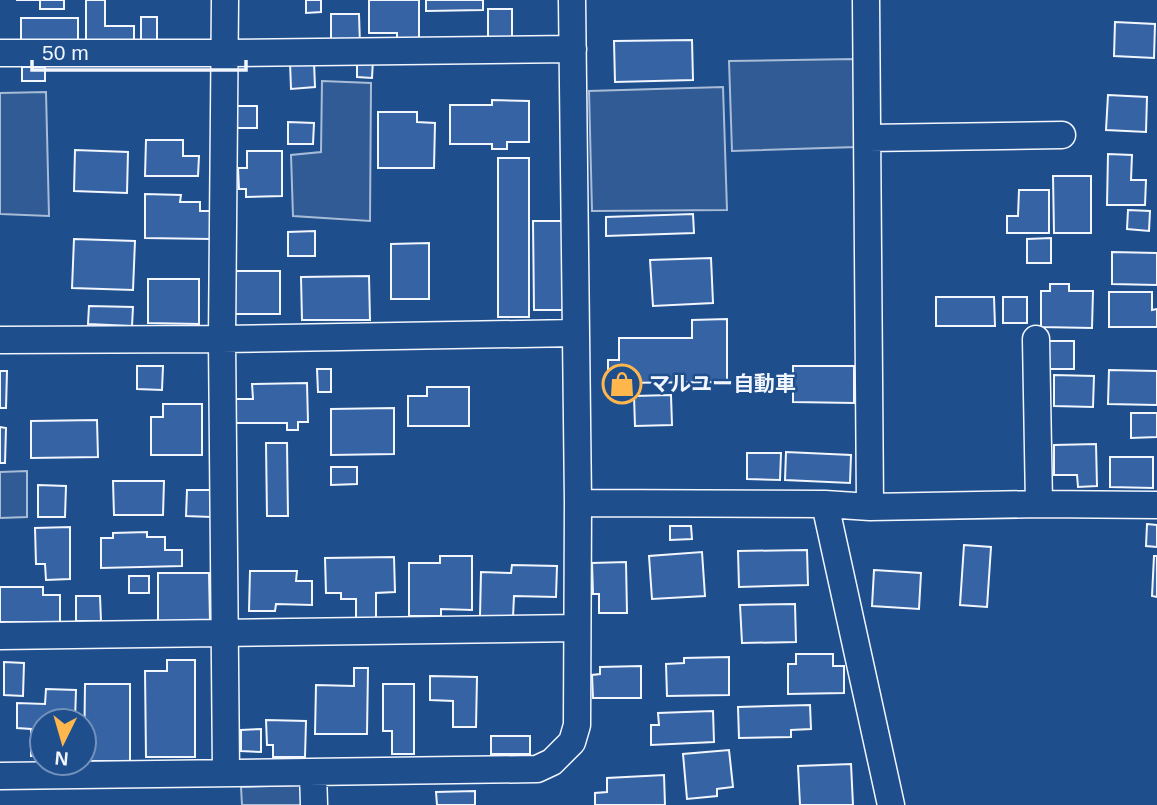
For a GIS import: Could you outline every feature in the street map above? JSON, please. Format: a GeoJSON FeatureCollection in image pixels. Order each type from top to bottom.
{"type":"FeatureCollection","features":[{"type":"Feature","properties":{"kind":"street"},"geometry":{"type":"LineString","coordinates":[[225,0],[222,339],[226,773]]}},
{"type":"Feature","properties":{"kind":"street"},"geometry":{"type":"LineString","coordinates":[[0,776],[537,769],[552,762],[572,742],[577,725],[578,503],[572,0]]}},
{"type":"Feature","properties":{"kind":"street"},"geometry":{"type":"LineString","coordinates":[[866,0],[870,507]]}},
{"type":"Feature","properties":{"kind":"street"},"geometry":{"type":"LineString","coordinates":[[0,53],[226,54],[573,49]]}},
{"type":"Feature","properties":{"kind":"street"},"geometry":{"type":"LineString","coordinates":[[868,138],[1062,135]]}},
{"type":"Feature","properties":{"kind":"street"},"geometry":{"type":"LineString","coordinates":[[0,340],[575,333]]}},
{"type":"Feature","properties":{"kind":"street"},"geometry":{"type":"LineString","coordinates":[[1036,339],[1039,504]]}},
{"type":"Feature","properties":{"kind":"street"},"geometry":{"type":"LineString","coordinates":[[578,503],[825,504],[870,507],[1157,505]]}},
{"type":"Feature","properties":{"kind":"street"},"geometry":{"type":"LineString","coordinates":[[825,504],[891,805]]}},
{"type":"Feature","properties":{"kind":"street"},"geometry":{"type":"LineString","coordinates":[[0,635],[577,628]]}},
{"type":"Feature","properties":{"kind":"street"},"geometry":{"type":"LineString","coordinates":[[313,772],[314,805]]}},
{"type":"Feature","properties":{"kind":"shaded area"},"geometry":{"type":"Polygon","coordinates":[[[855,59],[856,147],[732,151],[729,61],[855,59]]]}},
{"type":"Feature","properties":{"kind":"shaded area"},"geometry":{"type":"Polygon","coordinates":[[[322,81],[371,83],[370,221],[293,216],[291,155],[321,152],[322,81]]]}},
{"type":"Feature","properties":{"kind":"shaded area"},"geometry":{"type":"Polygon","coordinates":[[[723,87],[727,210],[592,211],[589,91],[723,87]]]}},
{"type":"Feature","properties":{"kind":"shaded area"},"geometry":{"type":"Polygon","coordinates":[[[46,92],[49,216],[0,214],[0,93],[46,92]]]}},
{"type":"Feature","properties":{"kind":"shaded area"},"geometry":{"type":"Polygon","coordinates":[[[27,471],[27,517],[0,518],[0,472],[27,471]]]}},
{"type":"Feature","properties":{"kind":"shaded area"},"geometry":{"type":"Polygon","coordinates":[[[302,785],[302,805],[242,805],[241,787],[302,785]]]}},
{"type":"Feature","properties":{"kind":"building"},"geometry":{"type":"Polygon","coordinates":[[[40,0],[64,0],[64,9],[40,9],[40,0]]]}},
{"type":"Feature","properties":{"kind":"building"},"geometry":{"type":"Polygon","coordinates":[[[86,0],[105,0],[105,26],[134,26],[134,45],[86,46],[86,0]]]}},
{"type":"Feature","properties":{"kind":"building"},"geometry":{"type":"Polygon","coordinates":[[[306,0],[321,0],[321,12],[306,13],[306,0]]]}},
{"type":"Feature","properties":{"kind":"building"},"geometry":{"type":"Polygon","coordinates":[[[369,0],[419,0],[419,44],[397,45],[397,33],[369,33],[369,0]]]}},
{"type":"Feature","properties":{"kind":"building"},"geometry":{"type":"Polygon","coordinates":[[[426,0],[483,0],[483,10],[426,11],[426,0]]]}},
{"type":"Feature","properties":{"kind":"building"},"geometry":{"type":"Polygon","coordinates":[[[488,9],[512,9],[512,41],[488,41],[488,9]]]}},
{"type":"Feature","properties":{"kind":"building"},"geometry":{"type":"Polygon","coordinates":[[[331,14],[359,14],[360,45],[331,45],[331,14]]]}},
{"type":"Feature","properties":{"kind":"building"},"geometry":{"type":"Polygon","coordinates":[[[141,17],[157,17],[157,44],[141,45],[141,17]]]}},
{"type":"Feature","properties":{"kind":"building"},"geometry":{"type":"Polygon","coordinates":[[[21,18],[78,18],[78,46],[21,46],[21,18]]]}},
{"type":"Feature","properties":{"kind":"building"},"geometry":{"type":"Polygon","coordinates":[[[1115,22],[1155,24],[1154,58],[1114,56],[1115,22]]]}},
{"type":"Feature","properties":{"kind":"building"},"geometry":{"type":"Polygon","coordinates":[[[692,40],[693,80],[615,82],[614,41],[692,40]]]}},
{"type":"Feature","properties":{"kind":"building"},"geometry":{"type":"Polygon","coordinates":[[[357,59],[373,59],[372,78],[357,77],[357,59]]]}},
{"type":"Feature","properties":{"kind":"building"},"geometry":{"type":"Polygon","coordinates":[[[290,62],[314,62],[315,87],[291,89],[290,62]]]}},
{"type":"Feature","properties":{"kind":"building"},"geometry":{"type":"Polygon","coordinates":[[[22,67],[45,67],[45,81],[22,81],[22,67]]]}},
{"type":"Feature","properties":{"kind":"building"},"geometry":{"type":"Polygon","coordinates":[[[1108,95],[1147,97],[1146,132],[1106,130],[1108,95]]]}},
{"type":"Feature","properties":{"kind":"building"},"geometry":{"type":"Polygon","coordinates":[[[492,100],[529,101],[529,142],[507,142],[507,149],[492,149],[492,144],[450,144],[450,105],[492,105],[492,100]]]}},
{"type":"Feature","properties":{"kind":"building"},"geometry":{"type":"Polygon","coordinates":[[[233,106],[257,106],[257,128],[233,128],[233,106]]]}},
{"type":"Feature","properties":{"kind":"building"},"geometry":{"type":"Polygon","coordinates":[[[378,112],[417,112],[417,122],[435,123],[434,168],[378,168],[378,112]]]}},
{"type":"Feature","properties":{"kind":"building"},"geometry":{"type":"Polygon","coordinates":[[[288,122],[314,123],[313,144],[288,144],[288,122]]]}},
{"type":"Feature","properties":{"kind":"building"},"geometry":{"type":"Polygon","coordinates":[[[146,140],[183,140],[183,156],[199,156],[198,176],[145,176],[146,140]]]}},
{"type":"Feature","properties":{"kind":"building"},"geometry":{"type":"Polygon","coordinates":[[[75,150],[128,152],[127,193],[74,191],[75,150]]]}},
{"type":"Feature","properties":{"kind":"building"},"geometry":{"type":"Polygon","coordinates":[[[247,151],[282,151],[282,196],[246,197],[246,189],[239,189],[238,168],[247,168],[247,151]]]}},
{"type":"Feature","properties":{"kind":"building"},"geometry":{"type":"Polygon","coordinates":[[[1108,154],[1132,155],[1131,180],[1146,180],[1145,205],[1107,205],[1108,154]]]}},
{"type":"Feature","properties":{"kind":"building"},"geometry":{"type":"Polygon","coordinates":[[[498,158],[529,158],[529,317],[498,317],[498,158]]]}},
{"type":"Feature","properties":{"kind":"building"},"geometry":{"type":"Polygon","coordinates":[[[1053,176],[1091,176],[1091,233],[1054,233],[1053,176]]]}},
{"type":"Feature","properties":{"kind":"building"},"geometry":{"type":"Polygon","coordinates":[[[1019,190],[1049,190],[1049,233],[1007,233],[1007,216],[1018,216],[1019,190]]]}},
{"type":"Feature","properties":{"kind":"building"},"geometry":{"type":"Polygon","coordinates":[[[145,194],[181,195],[180,202],[200,202],[200,211],[211,211],[210,239],[145,238],[145,194]]]}},
{"type":"Feature","properties":{"kind":"building"},"geometry":{"type":"Polygon","coordinates":[[[1128,210],[1150,211],[1149,231],[1127,229],[1128,210]]]}},
{"type":"Feature","properties":{"kind":"building"},"geometry":{"type":"Polygon","coordinates":[[[693,214],[694,233],[606,236],[606,217],[693,214]]]}},
{"type":"Feature","properties":{"kind":"building"},"geometry":{"type":"Polygon","coordinates":[[[533,221],[562,221],[563,310],[534,310],[533,221]]]}},
{"type":"Feature","properties":{"kind":"building"},"geometry":{"type":"Polygon","coordinates":[[[315,231],[315,256],[288,256],[288,232],[315,231]]]}},
{"type":"Feature","properties":{"kind":"building"},"geometry":{"type":"Polygon","coordinates":[[[1051,238],[1051,263],[1027,263],[1027,239],[1051,238]]]}},
{"type":"Feature","properties":{"kind":"building"},"geometry":{"type":"Polygon","coordinates":[[[74,239],[135,241],[133,290],[72,288],[74,239]]]}},
{"type":"Feature","properties":{"kind":"building"},"geometry":{"type":"Polygon","coordinates":[[[429,243],[429,299],[391,299],[391,244],[429,243]]]}},
{"type":"Feature","properties":{"kind":"building"},"geometry":{"type":"Polygon","coordinates":[[[1112,252],[1157,253],[1157,285],[1112,284],[1112,252]]]}},
{"type":"Feature","properties":{"kind":"building"},"geometry":{"type":"Polygon","coordinates":[[[711,258],[713,303],[653,306],[650,260],[711,258]]]}},
{"type":"Feature","properties":{"kind":"building"},"geometry":{"type":"Polygon","coordinates":[[[234,271],[280,271],[280,314],[235,314],[234,271]]]}},
{"type":"Feature","properties":{"kind":"building"},"geometry":{"type":"Polygon","coordinates":[[[369,276],[370,320],[302,320],[301,277],[369,276]]]}},
{"type":"Feature","properties":{"kind":"building"},"geometry":{"type":"Polygon","coordinates":[[[148,279],[199,279],[199,324],[148,323],[148,279]]]}},
{"type":"Feature","properties":{"kind":"building"},"geometry":{"type":"Polygon","coordinates":[[[1050,284],[1069,284],[1069,291],[1093,291],[1092,328],[1041,327],[1041,291],[1050,291],[1050,284]]]}},
{"type":"Feature","properties":{"kind":"building"},"geometry":{"type":"Polygon","coordinates":[[[1109,292],[1152,292],[1152,310],[1157,309],[1157,327],[1109,327],[1109,292]]]}},
{"type":"Feature","properties":{"kind":"building"},"geometry":{"type":"Polygon","coordinates":[[[936,297],[994,297],[995,326],[936,326],[936,297]]]}},
{"type":"Feature","properties":{"kind":"building"},"geometry":{"type":"Polygon","coordinates":[[[1003,297],[1027,297],[1027,323],[1003,323],[1003,297]]]}},
{"type":"Feature","properties":{"kind":"building"},"geometry":{"type":"Polygon","coordinates":[[[89,306],[133,307],[132,326],[88,324],[89,306]]]}},
{"type":"Feature","properties":{"kind":"building"},"geometry":{"type":"Polygon","coordinates":[[[727,319],[727,382],[608,383],[608,360],[619,360],[619,338],[692,338],[692,320],[727,319]]]}},
{"type":"Feature","properties":{"kind":"building"},"geometry":{"type":"Polygon","coordinates":[[[1047,341],[1074,341],[1074,369],[1047,369],[1047,341]]]}},
{"type":"Feature","properties":{"kind":"building"},"geometry":{"type":"Polygon","coordinates":[[[137,366],[163,366],[162,390],[137,389],[137,366]]]}},
{"type":"Feature","properties":{"kind":"building"},"geometry":{"type":"Polygon","coordinates":[[[793,366],[854,366],[854,403],[793,402],[793,366]]]}},
{"type":"Feature","properties":{"kind":"building"},"geometry":{"type":"Polygon","coordinates":[[[317,369],[331,369],[331,392],[318,392],[317,369]]]}},
{"type":"Feature","properties":{"kind":"building"},"geometry":{"type":"Polygon","coordinates":[[[1109,370],[1157,371],[1157,405],[1108,404],[1109,370]]]}},
{"type":"Feature","properties":{"kind":"building"},"geometry":{"type":"Polygon","coordinates":[[[0,371],[7,371],[6,408],[0,408],[0,371]]]}},
{"type":"Feature","properties":{"kind":"building"},"geometry":{"type":"Polygon","coordinates":[[[1054,375],[1094,376],[1093,407],[1054,406],[1054,375]]]}},
{"type":"Feature","properties":{"kind":"building"},"geometry":{"type":"Polygon","coordinates":[[[307,383],[308,422],[298,422],[298,430],[287,430],[287,423],[233,423],[233,399],[253,399],[252,384],[307,383]]]}},
{"type":"Feature","properties":{"kind":"building"},"geometry":{"type":"Polygon","coordinates":[[[427,387],[469,387],[469,426],[408,426],[408,396],[427,396],[427,387]]]}},
{"type":"Feature","properties":{"kind":"building"},"geometry":{"type":"Polygon","coordinates":[[[671,395],[672,425],[635,426],[634,396],[671,395]]]}},
{"type":"Feature","properties":{"kind":"building"},"geometry":{"type":"Polygon","coordinates":[[[163,404],[202,404],[202,455],[151,455],[151,417],[163,417],[163,404]]]}},
{"type":"Feature","properties":{"kind":"building"},"geometry":{"type":"Polygon","coordinates":[[[394,408],[394,454],[331,455],[331,409],[394,408]]]}},
{"type":"Feature","properties":{"kind":"building"},"geometry":{"type":"Polygon","coordinates":[[[1131,413],[1157,413],[1157,437],[1131,438],[1131,413]]]}},
{"type":"Feature","properties":{"kind":"building"},"geometry":{"type":"Polygon","coordinates":[[[97,420],[98,457],[31,458],[31,421],[97,420]]]}},
{"type":"Feature","properties":{"kind":"building"},"geometry":{"type":"Polygon","coordinates":[[[0,427],[6,428],[5,463],[0,463],[0,427]]]}},
{"type":"Feature","properties":{"kind":"building"},"geometry":{"type":"Polygon","coordinates":[[[266,443],[287,443],[288,516],[267,516],[266,443]]]}},
{"type":"Feature","properties":{"kind":"building"},"geometry":{"type":"Polygon","coordinates":[[[1096,444],[1097,486],[1078,487],[1077,475],[1054,475],[1054,445],[1096,444]]]}},
{"type":"Feature","properties":{"kind":"building"},"geometry":{"type":"Polygon","coordinates":[[[786,452],[851,455],[850,483],[785,480],[786,452]]]}},
{"type":"Feature","properties":{"kind":"building"},"geometry":{"type":"Polygon","coordinates":[[[747,453],[781,453],[780,480],[747,479],[747,453]]]}},
{"type":"Feature","properties":{"kind":"building"},"geometry":{"type":"Polygon","coordinates":[[[1110,457],[1153,457],[1153,488],[1110,487],[1110,457]]]}},
{"type":"Feature","properties":{"kind":"building"},"geometry":{"type":"Polygon","coordinates":[[[331,467],[357,467],[357,484],[331,485],[331,467]]]}},
{"type":"Feature","properties":{"kind":"building"},"geometry":{"type":"Polygon","coordinates":[[[113,481],[164,481],[163,515],[114,515],[113,481]]]}},
{"type":"Feature","properties":{"kind":"building"},"geometry":{"type":"Polygon","coordinates":[[[38,485],[66,486],[65,517],[38,517],[38,485]]]}},
{"type":"Feature","properties":{"kind":"building"},"geometry":{"type":"Polygon","coordinates":[[[187,490],[211,490],[211,517],[186,516],[187,490]]]}},
{"type":"Feature","properties":{"kind":"building"},"geometry":{"type":"Polygon","coordinates":[[[1147,524],[1157,525],[1157,547],[1146,546],[1147,524]]]}},
{"type":"Feature","properties":{"kind":"building"},"geometry":{"type":"Polygon","coordinates":[[[670,526],[691,526],[692,539],[670,540],[670,526]]]}},
{"type":"Feature","properties":{"kind":"building"},"geometry":{"type":"Polygon","coordinates":[[[70,527],[70,579],[46,580],[45,564],[36,564],[35,528],[70,527]]]}},
{"type":"Feature","properties":{"kind":"building"},"geometry":{"type":"Polygon","coordinates":[[[147,532],[147,537],[165,537],[165,550],[182,550],[182,566],[101,568],[101,538],[113,538],[113,533],[147,532]]]}},
{"type":"Feature","properties":{"kind":"building"},"geometry":{"type":"Polygon","coordinates":[[[964,545],[991,547],[987,607],[960,605],[964,545]]]}},
{"type":"Feature","properties":{"kind":"building"},"geometry":{"type":"Polygon","coordinates":[[[807,550],[808,585],[739,587],[738,551],[807,550]]]}},
{"type":"Feature","properties":{"kind":"building"},"geometry":{"type":"Polygon","coordinates":[[[702,552],[705,596],[652,599],[649,556],[702,552]]]}},
{"type":"Feature","properties":{"kind":"building"},"geometry":{"type":"Polygon","coordinates":[[[440,556],[472,556],[472,610],[441,609],[441,616],[409,616],[409,563],[440,563],[440,556]]]}},
{"type":"Feature","properties":{"kind":"building"},"geometry":{"type":"Polygon","coordinates":[[[1154,556],[1157,556],[1157,597],[1152,596],[1154,556]]]}},
{"type":"Feature","properties":{"kind":"building"},"geometry":{"type":"Polygon","coordinates":[[[394,557],[395,592],[376,593],[376,619],[356,620],[356,599],[341,599],[341,593],[326,593],[325,558],[394,557]]]}},
{"type":"Feature","properties":{"kind":"building"},"geometry":{"type":"Polygon","coordinates":[[[626,562],[627,613],[599,613],[599,594],[593,594],[592,563],[626,562]]]}},
{"type":"Feature","properties":{"kind":"building"},"geometry":{"type":"Polygon","coordinates":[[[512,565],[557,566],[556,597],[514,596],[513,617],[480,616],[481,572],[511,573],[512,565]]]}},
{"type":"Feature","properties":{"kind":"building"},"geometry":{"type":"Polygon","coordinates":[[[874,570],[921,573],[919,609],[872,606],[874,570]]]}},
{"type":"Feature","properties":{"kind":"building"},"geometry":{"type":"Polygon","coordinates":[[[250,571],[297,571],[296,581],[312,581],[312,605],[276,604],[275,611],[249,611],[250,571]]]}},
{"type":"Feature","properties":{"kind":"building"},"geometry":{"type":"Polygon","coordinates":[[[158,573],[209,573],[210,621],[158,622],[158,573]]]}},
{"type":"Feature","properties":{"kind":"building"},"geometry":{"type":"Polygon","coordinates":[[[129,576],[149,576],[149,593],[129,593],[129,576]]]}},
{"type":"Feature","properties":{"kind":"building"},"geometry":{"type":"Polygon","coordinates":[[[0,587],[43,587],[43,595],[60,595],[60,622],[0,622],[0,587]]]}},
{"type":"Feature","properties":{"kind":"building"},"geometry":{"type":"Polygon","coordinates":[[[76,596],[100,596],[101,621],[76,621],[76,596]]]}},
{"type":"Feature","properties":{"kind":"building"},"geometry":{"type":"Polygon","coordinates":[[[795,604],[796,642],[742,643],[740,605],[795,604]]]}},
{"type":"Feature","properties":{"kind":"building"},"geometry":{"type":"Polygon","coordinates":[[[796,654],[833,654],[833,666],[844,666],[844,693],[788,694],[788,664],[796,664],[796,654]]]}},
{"type":"Feature","properties":{"kind":"building"},"geometry":{"type":"Polygon","coordinates":[[[729,657],[729,695],[667,696],[666,664],[684,663],[684,658],[729,657]]]}},
{"type":"Feature","properties":{"kind":"building"},"geometry":{"type":"Polygon","coordinates":[[[167,660],[195,660],[195,757],[146,757],[145,671],[167,671],[167,660]]]}},
{"type":"Feature","properties":{"kind":"building"},"geometry":{"type":"Polygon","coordinates":[[[4,662],[24,663],[23,696],[4,695],[4,662]]]}},
{"type":"Feature","properties":{"kind":"building"},"geometry":{"type":"Polygon","coordinates":[[[641,666],[641,698],[593,698],[592,675],[600,674],[600,667],[641,666]]]}},
{"type":"Feature","properties":{"kind":"building"},"geometry":{"type":"Polygon","coordinates":[[[354,668],[368,668],[367,734],[315,734],[316,685],[354,686],[354,668]]]}},
{"type":"Feature","properties":{"kind":"building"},"geometry":{"type":"Polygon","coordinates":[[[430,676],[477,677],[476,727],[453,727],[453,701],[430,700],[430,676]]]}},
{"type":"Feature","properties":{"kind":"building"},"geometry":{"type":"Polygon","coordinates":[[[85,684],[130,684],[130,761],[98,761],[98,707],[85,707],[85,684]]]}},
{"type":"Feature","properties":{"kind":"building"},"geometry":{"type":"Polygon","coordinates":[[[383,684],[414,684],[414,754],[392,754],[392,731],[383,731],[383,684]]]}},
{"type":"Feature","properties":{"kind":"building"},"geometry":{"type":"Polygon","coordinates":[[[46,689],[76,690],[75,707],[28,707],[28,729],[17,728],[17,703],[45,704],[46,689]]]}},
{"type":"Feature","properties":{"kind":"building"},"geometry":{"type":"Polygon","coordinates":[[[810,705],[811,729],[791,730],[791,737],[739,738],[738,707],[810,705]]]}},
{"type":"Feature","properties":{"kind":"building"},"geometry":{"type":"Polygon","coordinates":[[[713,711],[714,742],[651,745],[651,725],[659,725],[658,713],[713,711]]]}},
{"type":"Feature","properties":{"kind":"building"},"geometry":{"type":"Polygon","coordinates":[[[266,720],[306,721],[305,757],[273,757],[273,745],[267,745],[266,720]]]}},
{"type":"Feature","properties":{"kind":"building"},"geometry":{"type":"Polygon","coordinates":[[[261,729],[261,752],[241,751],[241,730],[261,729]]]}},
{"type":"Feature","properties":{"kind":"building"},"geometry":{"type":"Polygon","coordinates":[[[491,736],[530,736],[530,754],[491,754],[491,736]]]}},
{"type":"Feature","properties":{"kind":"building"},"geometry":{"type":"Polygon","coordinates":[[[729,750],[733,787],[717,789],[717,796],[687,799],[683,754],[729,750]]]}},
{"type":"Feature","properties":{"kind":"building"},"geometry":{"type":"Polygon","coordinates":[[[851,764],[853,805],[800,805],[798,766],[851,764]]]}},
{"type":"Feature","properties":{"kind":"building"},"geometry":{"type":"Polygon","coordinates":[[[664,775],[665,805],[595,805],[595,793],[607,792],[607,778],[664,775]]]}},
{"type":"Feature","properties":{"kind":"building"},"geometry":{"type":"Polygon","coordinates":[[[475,791],[475,805],[437,805],[436,792],[475,791]]]}},
{"type":"Feature","properties":{"kind":"place","name":"マルユー自動車"},"geometry":{"type":"Point","coordinates":[622,384]}}]}
